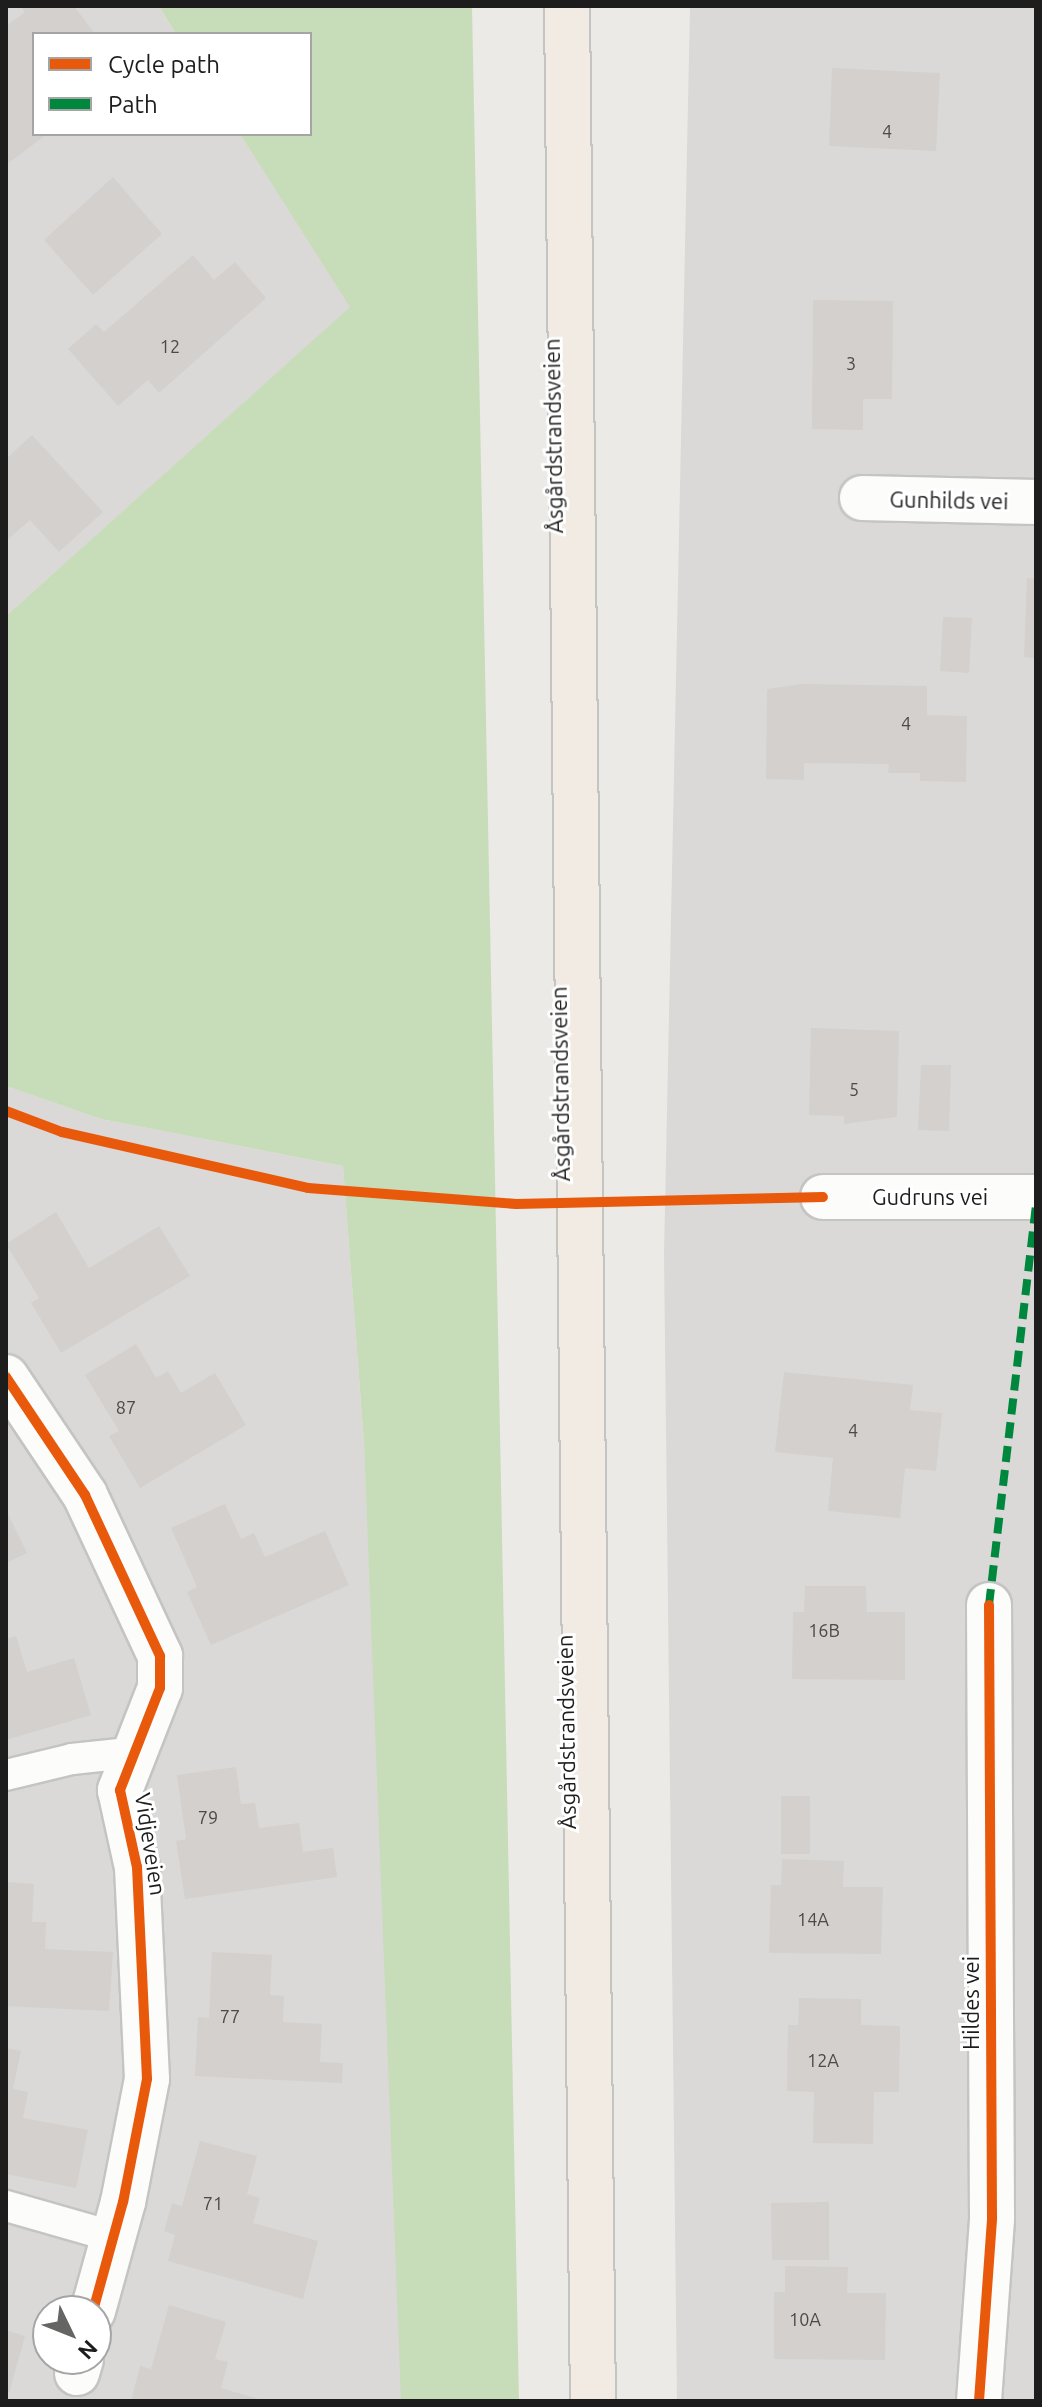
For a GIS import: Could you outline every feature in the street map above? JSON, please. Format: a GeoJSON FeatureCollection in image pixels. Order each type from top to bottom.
{"type":"FeatureCollection","features":[{"type":"Feature","properties":{"kind":"main road","name":"Åsgårdstrandsveien"},"geometry":{"type":"LineString","coordinates":[[567,6],[593,2401]]}},
{"type":"Feature","properties":{"kind":"street","name":"Gunhilds vei"},"geometry":{"type":"LineString","coordinates":[[862,498],[1036,502]]}},
{"type":"Feature","properties":{"kind":"street","name":"Gudruns vei"},"geometry":{"type":"LineString","coordinates":[[823,1197],[1036,1197]]}},
{"type":"Feature","properties":{"kind":"street","name":"Vidjeveien"},"geometry":{"type":"LineString","coordinates":[[6,1377],[85,1495],[160,1656],[160,1688],[129,1753],[120,1790],[138,1882],[147,2079],[97,2295]]}},
{"type":"Feature","properties":{"kind":"street","name":"Hildes vei"},"geometry":{"type":"LineString","coordinates":[[979,2401],[992,2218],[989,1605]]}},
{"type":"Feature","properties":{"kind":"lane"},"geometry":{"type":"LineString","coordinates":[[6,1775],[72,1759],[129,1753]]}},
{"type":"Feature","properties":{"kind":"lane"},"geometry":{"type":"LineString","coordinates":[[6,2206],[111,2236]]}},
{"type":"Feature","properties":{"kind":"shaded area"},"geometry":{"type":"Polygon","coordinates":[[[6,6],[159,6],[175,32],[32,32],[32,136],[241,136],[351,307],[6,616],[6,6]]]}},
{"type":"Feature","properties":{"kind":"shaded area"},"geometry":{"type":"Polygon","coordinates":[[[690,6],[1036,6],[1036,2401],[677,2401],[664,1254],[690,6]]]}},
{"type":"Feature","properties":{"kind":"shaded area"},"geometry":{"type":"Polygon","coordinates":[[[6,1086],[101,1119],[343,1166],[364,1443],[405,2401],[6,2401],[6,1086]]]}},
{"type":"Feature","properties":{"kind":"green space"},"geometry":{"type":"Polygon","coordinates":[[[159,6],[472,6],[519,2401],[401,2401],[364,1443],[343,1166],[101,1119],[6,1086],[6,616],[350,307],[241,136],[312,136],[312,32],[175,32],[159,6]]]}},
{"type":"Feature","properties":{"kind":"building"},"geometry":{"type":"Polygon","coordinates":[[[20,6],[74,6],[94,32],[32,32],[32,136],[44,136],[6,165],[6,26],[25,12],[20,6]]]}},
{"type":"Feature","properties":{"kind":"building"},"geometry":{"type":"Polygon","coordinates":[[[832,68],[940,73],[936,151],[829,146],[832,68]]]}},
{"type":"Feature","properties":{"kind":"building"},"geometry":{"type":"Polygon","coordinates":[[[113,177],[162,234],[93,295],[44,240],[113,177]]]}},
{"type":"Feature","properties":{"kind":"building"},"geometry":{"type":"Polygon","coordinates":[[[193,255],[214,280],[235,262],[266,298],[159,393],[148,380],[118,406],[68,349],[96,324],[104,332],[193,255]]]}},
{"type":"Feature","properties":{"kind":"building"},"geometry":{"type":"Polygon","coordinates":[[[813,300],[893,301],[892,399],[863,399],[863,430],[812,429],[813,300]]]}},
{"type":"Feature","properties":{"kind":"building"},"geometry":{"type":"Polygon","coordinates":[[[32,435],[103,512],[59,552],[30,520],[6,541],[6,459],[32,435]]]}},
{"type":"Feature","properties":{"kind":"building"},"geometry":{"type":"Polygon","coordinates":[[[1027,578],[1036,579],[1036,658],[1024,657],[1027,578]]]}},
{"type":"Feature","properties":{"kind":"building"},"geometry":{"type":"Polygon","coordinates":[[[943,617],[972,618],[969,673],[940,671],[943,617]]]}},
{"type":"Feature","properties":{"kind":"building"},"geometry":{"type":"Polygon","coordinates":[[[802,684],[927,686],[927,715],[967,716],[966,782],[920,781],[920,773],[888,773],[889,764],[804,763],[804,780],[766,779],[767,689],[802,684]]]}},
{"type":"Feature","properties":{"kind":"building"},"geometry":{"type":"Polygon","coordinates":[[[811,1028],[899,1031],[897,1117],[844,1124],[844,1116],[809,1115],[811,1028]]]}},
{"type":"Feature","properties":{"kind":"building"},"geometry":{"type":"Polygon","coordinates":[[[921,1065],[951,1065],[949,1131],[918,1130],[921,1065]]]}},
{"type":"Feature","properties":{"kind":"building"},"geometry":{"type":"Polygon","coordinates":[[[56,1212],[89,1268],[159,1226],[190,1276],[61,1353],[31,1303],[39,1298],[6,1244],[56,1212]]]}},
{"type":"Feature","properties":{"kind":"building"},"geometry":{"type":"Polygon","coordinates":[[[136,1344],[156,1378],[168,1371],[181,1393],[215,1373],[246,1425],[140,1488],[109,1436],[119,1431],[85,1375],[136,1344]]]}},
{"type":"Feature","properties":{"kind":"building"},"geometry":{"type":"Polygon","coordinates":[[[784,1372],[913,1385],[910,1410],[942,1413],[936,1471],[905,1468],[900,1518],[828,1511],[833,1458],[775,1452],[784,1372]]]}},
{"type":"Feature","properties":{"kind":"building"},"geometry":{"type":"Polygon","coordinates":[[[225,1504],[241,1539],[254,1533],[265,1557],[325,1531],[349,1585],[211,1645],[187,1592],[197,1587],[171,1528],[225,1504]]]}},
{"type":"Feature","properties":{"kind":"building"},"geometry":{"type":"Polygon","coordinates":[[[6,1510],[27,1553],[6,1563],[6,1510]]]}},
{"type":"Feature","properties":{"kind":"building"},"geometry":{"type":"Polygon","coordinates":[[[805,1586],[866,1586],[867,1612],[905,1612],[905,1680],[792,1679],[793,1612],[804,1612],[805,1586]]]}},
{"type":"Feature","properties":{"kind":"building"},"geometry":{"type":"Polygon","coordinates":[[[16,1636],[27,1672],[74,1658],[91,1715],[6,1740],[6,1639],[16,1636]]]}},
{"type":"Feature","properties":{"kind":"building"},"geometry":{"type":"Polygon","coordinates":[[[236,1767],[241,1804],[255,1803],[259,1828],[299,1823],[303,1852],[333,1848],[337,1877],[185,1899],[176,1841],[186,1839],[177,1775],[236,1767]]]}},
{"type":"Feature","properties":{"kind":"building"},"geometry":{"type":"Polygon","coordinates":[[[781,1796],[810,1796],[810,1854],[781,1854],[781,1796]]]}},
{"type":"Feature","properties":{"kind":"building"},"geometry":{"type":"Polygon","coordinates":[[[782,1859],[844,1861],[843,1887],[883,1887],[881,1954],[769,1953],[771,1885],[781,1885],[782,1859]]]}},
{"type":"Feature","properties":{"kind":"building"},"geometry":{"type":"Polygon","coordinates":[[[6,1882],[34,1884],[32,1922],[46,1922],[45,1949],[113,1952],[109,2011],[6,2006],[6,1882]]]}},
{"type":"Feature","properties":{"kind":"building"},"geometry":{"type":"Polygon","coordinates":[[[212,1952],[272,1955],[270,1995],[284,1996],[283,2022],[322,2024],[320,2062],[343,2063],[342,2083],[195,2076],[198,2017],[209,2018],[212,1952]]]}},
{"type":"Feature","properties":{"kind":"building"},"geometry":{"type":"Polygon","coordinates":[[[799,1998],[861,1999],[861,2025],[900,2026],[899,2092],[874,2092],[873,2144],[813,2143],[814,2092],[787,2091],[788,2025],[798,2025],[799,1998]]]}},
{"type":"Feature","properties":{"kind":"building"},"geometry":{"type":"Polygon","coordinates":[[[6,2048],[21,2051],[13,2089],[28,2092],[23,2118],[88,2130],[76,2188],[6,2174],[6,2048]]]}},
{"type":"Feature","properties":{"kind":"building"},"geometry":{"type":"Polygon","coordinates":[[[200,2141],[257,2156],[247,2194],[260,2198],[253,2223],[318,2241],[303,2299],[168,2261],[175,2235],[164,2231],[172,2203],[182,2206],[200,2141]]]}},
{"type":"Feature","properties":{"kind":"building"},"geometry":{"type":"Polygon","coordinates":[[[829,2202],[829,2260],[772,2260],[771,2203],[829,2202]]]}},
{"type":"Feature","properties":{"kind":"building"},"geometry":{"type":"Polygon","coordinates":[[[785,2266],[848,2267],[847,2293],[886,2293],[885,2360],[774,2359],[774,2292],[785,2292],[785,2266]]]}},
{"type":"Feature","properties":{"kind":"building"},"geometry":{"type":"Polygon","coordinates":[[[169,2305],[226,2322],[215,2359],[228,2362],[221,2388],[265,2401],[131,2401],[140,2366],[151,2369],[169,2305]]]}},
{"type":"Feature","properties":{"kind":"building"},"geometry":{"type":"Polygon","coordinates":[[[6,2330],[25,2336],[9,2393],[6,2392],[6,2330]]]}},
{"type":"Feature","properties":{"kind":"marked path"},"geometry":{"type":"LineString","coordinates":[[989,1605],[1036,1203]]}},
{"type":"Feature","properties":{"kind":"cycle path"},"geometry":{"type":"LineString","coordinates":[[6,1111],[62,1132],[308,1188],[516,1204],[823,1197]]}},
{"type":"Feature","properties":{"kind":"cycle path"},"geometry":{"type":"LineString","coordinates":[[6,1377],[85,1495],[160,1656],[160,1688],[120,1790],[137,1867],[147,2079],[123,2202],[97,2295]]}},
{"type":"Feature","properties":{"kind":"cycle path"},"geometry":{"type":"LineString","coordinates":[[979,2401],[992,2218],[989,1605]]}}]}
